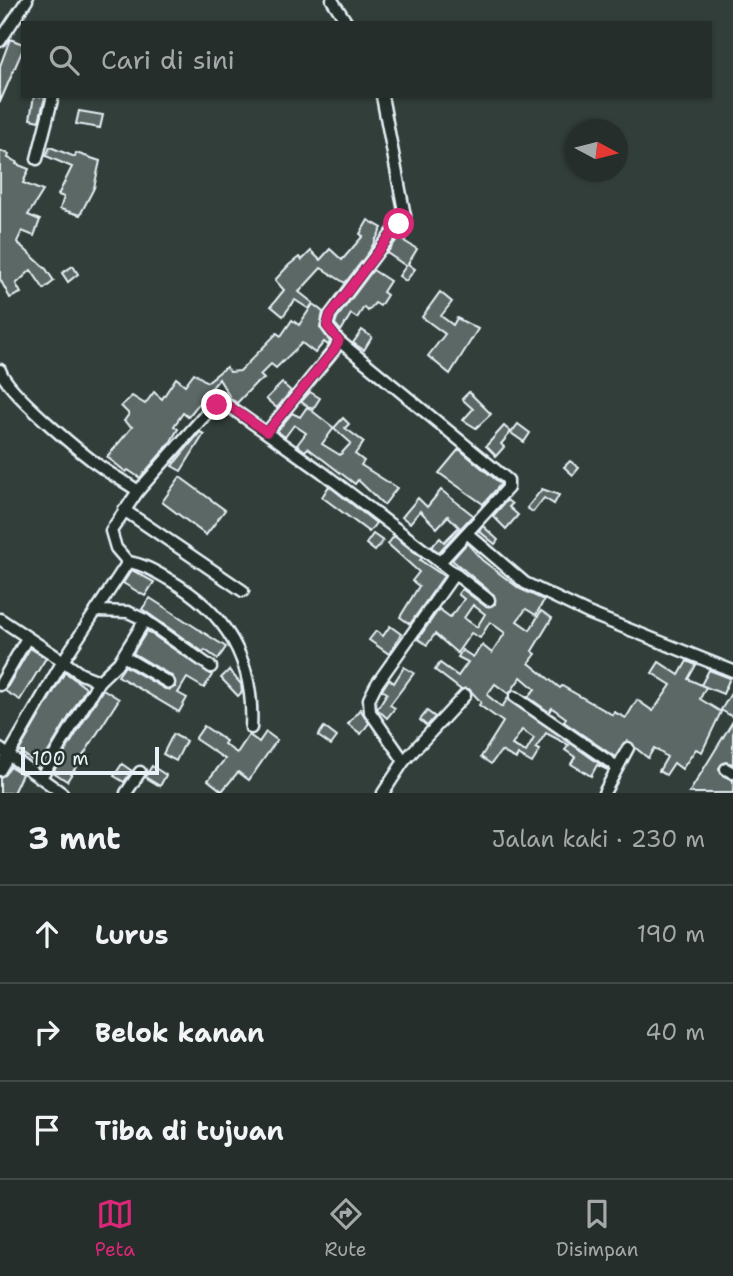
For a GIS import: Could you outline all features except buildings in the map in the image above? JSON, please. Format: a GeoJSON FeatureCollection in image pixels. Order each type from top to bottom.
{"type":"FeatureCollection","features":[{"type":"Feature","properties":{"kind":"street"},"geometry":{"type":"LineString","coordinates":[[332,0],[345,21]]}},
{"type":"Feature","properties":{"kind":"street"},"geometry":{"type":"LineString","coordinates":[[23,21],[25,3]]}},
{"type":"Feature","properties":{"kind":"street"},"geometry":{"type":"LineString","coordinates":[[0,41],[25,3]]}},
{"type":"Feature","properties":{"kind":"street"},"geometry":{"type":"LineString","coordinates":[[37,159],[52,98]]}},
{"type":"Feature","properties":{"kind":"street"},"geometry":{"type":"LineString","coordinates":[[382,98],[405,216],[330,315],[327,326],[339,341],[506,477],[508,488],[440,562]]}},
{"type":"Feature","properties":{"kind":"street"},"geometry":{"type":"LineString","coordinates":[[267,432],[339,341]]}},
{"type":"Feature","properties":{"kind":"street"},"geometry":{"type":"LineString","coordinates":[[0,370],[6,382],[67,438],[101,467],[138,491]]}},
{"type":"Feature","properties":{"kind":"street"},"geometry":{"type":"LineString","coordinates":[[251,728],[252,708],[244,665],[213,610],[188,590],[140,564],[128,562],[111,537],[114,523],[138,491],[213,406],[227,405],[267,432],[489,600]]}},
{"type":"Feature","properties":{"kind":"street"},"geometry":{"type":"LineString","coordinates":[[124,510],[243,591]]}},
{"type":"Feature","properties":{"kind":"street"},"geometry":{"type":"LineString","coordinates":[[468,534],[525,583],[588,613],[733,671]]}},
{"type":"Feature","properties":{"kind":"street"},"geometry":{"type":"LineString","coordinates":[[0,770],[4,752],[128,562]]}},
{"type":"Feature","properties":{"kind":"street"},"geometry":{"type":"LineString","coordinates":[[404,761],[370,712],[369,699],[376,685],[455,573]]}},
{"type":"Feature","properties":{"kind":"street"},"geometry":{"type":"LineString","coordinates":[[98,611],[128,612],[145,620],[211,667]]}},
{"type":"Feature","properties":{"kind":"street"},"geometry":{"type":"LineString","coordinates":[[0,619],[81,674],[99,681]]}},
{"type":"Feature","properties":{"kind":"street"},"geometry":{"type":"LineString","coordinates":[[42,776],[99,681],[123,656],[145,620]]}},
{"type":"Feature","properties":{"kind":"street"},"geometry":{"type":"LineString","coordinates":[[0,685],[27,638]]}},
{"type":"Feature","properties":{"kind":"street"},"geometry":{"type":"LineString","coordinates":[[123,656],[169,683]]}},
{"type":"Feature","properties":{"kind":"street"},"geometry":{"type":"LineString","coordinates":[[383,793],[404,761],[465,695]]}},
{"type":"Feature","properties":{"kind":"street"},"geometry":{"type":"LineString","coordinates":[[514,697],[617,767]]}},
{"type":"Feature","properties":{"kind":"street"},"geometry":{"type":"LineString","coordinates":[[604,793],[628,748]]}},
{"type":"Feature","properties":{"kind":"street"},"geometry":{"type":"LineString","coordinates":[[4,752],[42,776],[62,793]]}},
{"type":"Feature","properties":{"kind":"street"},"geometry":{"type":"LineString","coordinates":[[127,793],[140,772]]}},
{"type":"Feature","properties":{"kind":"route"},"geometry":{"type":"LineString","coordinates":[[217,405],[227,405],[267,432],[334,350],[339,341],[328,329],[330,315],[399,224]]}}]}
